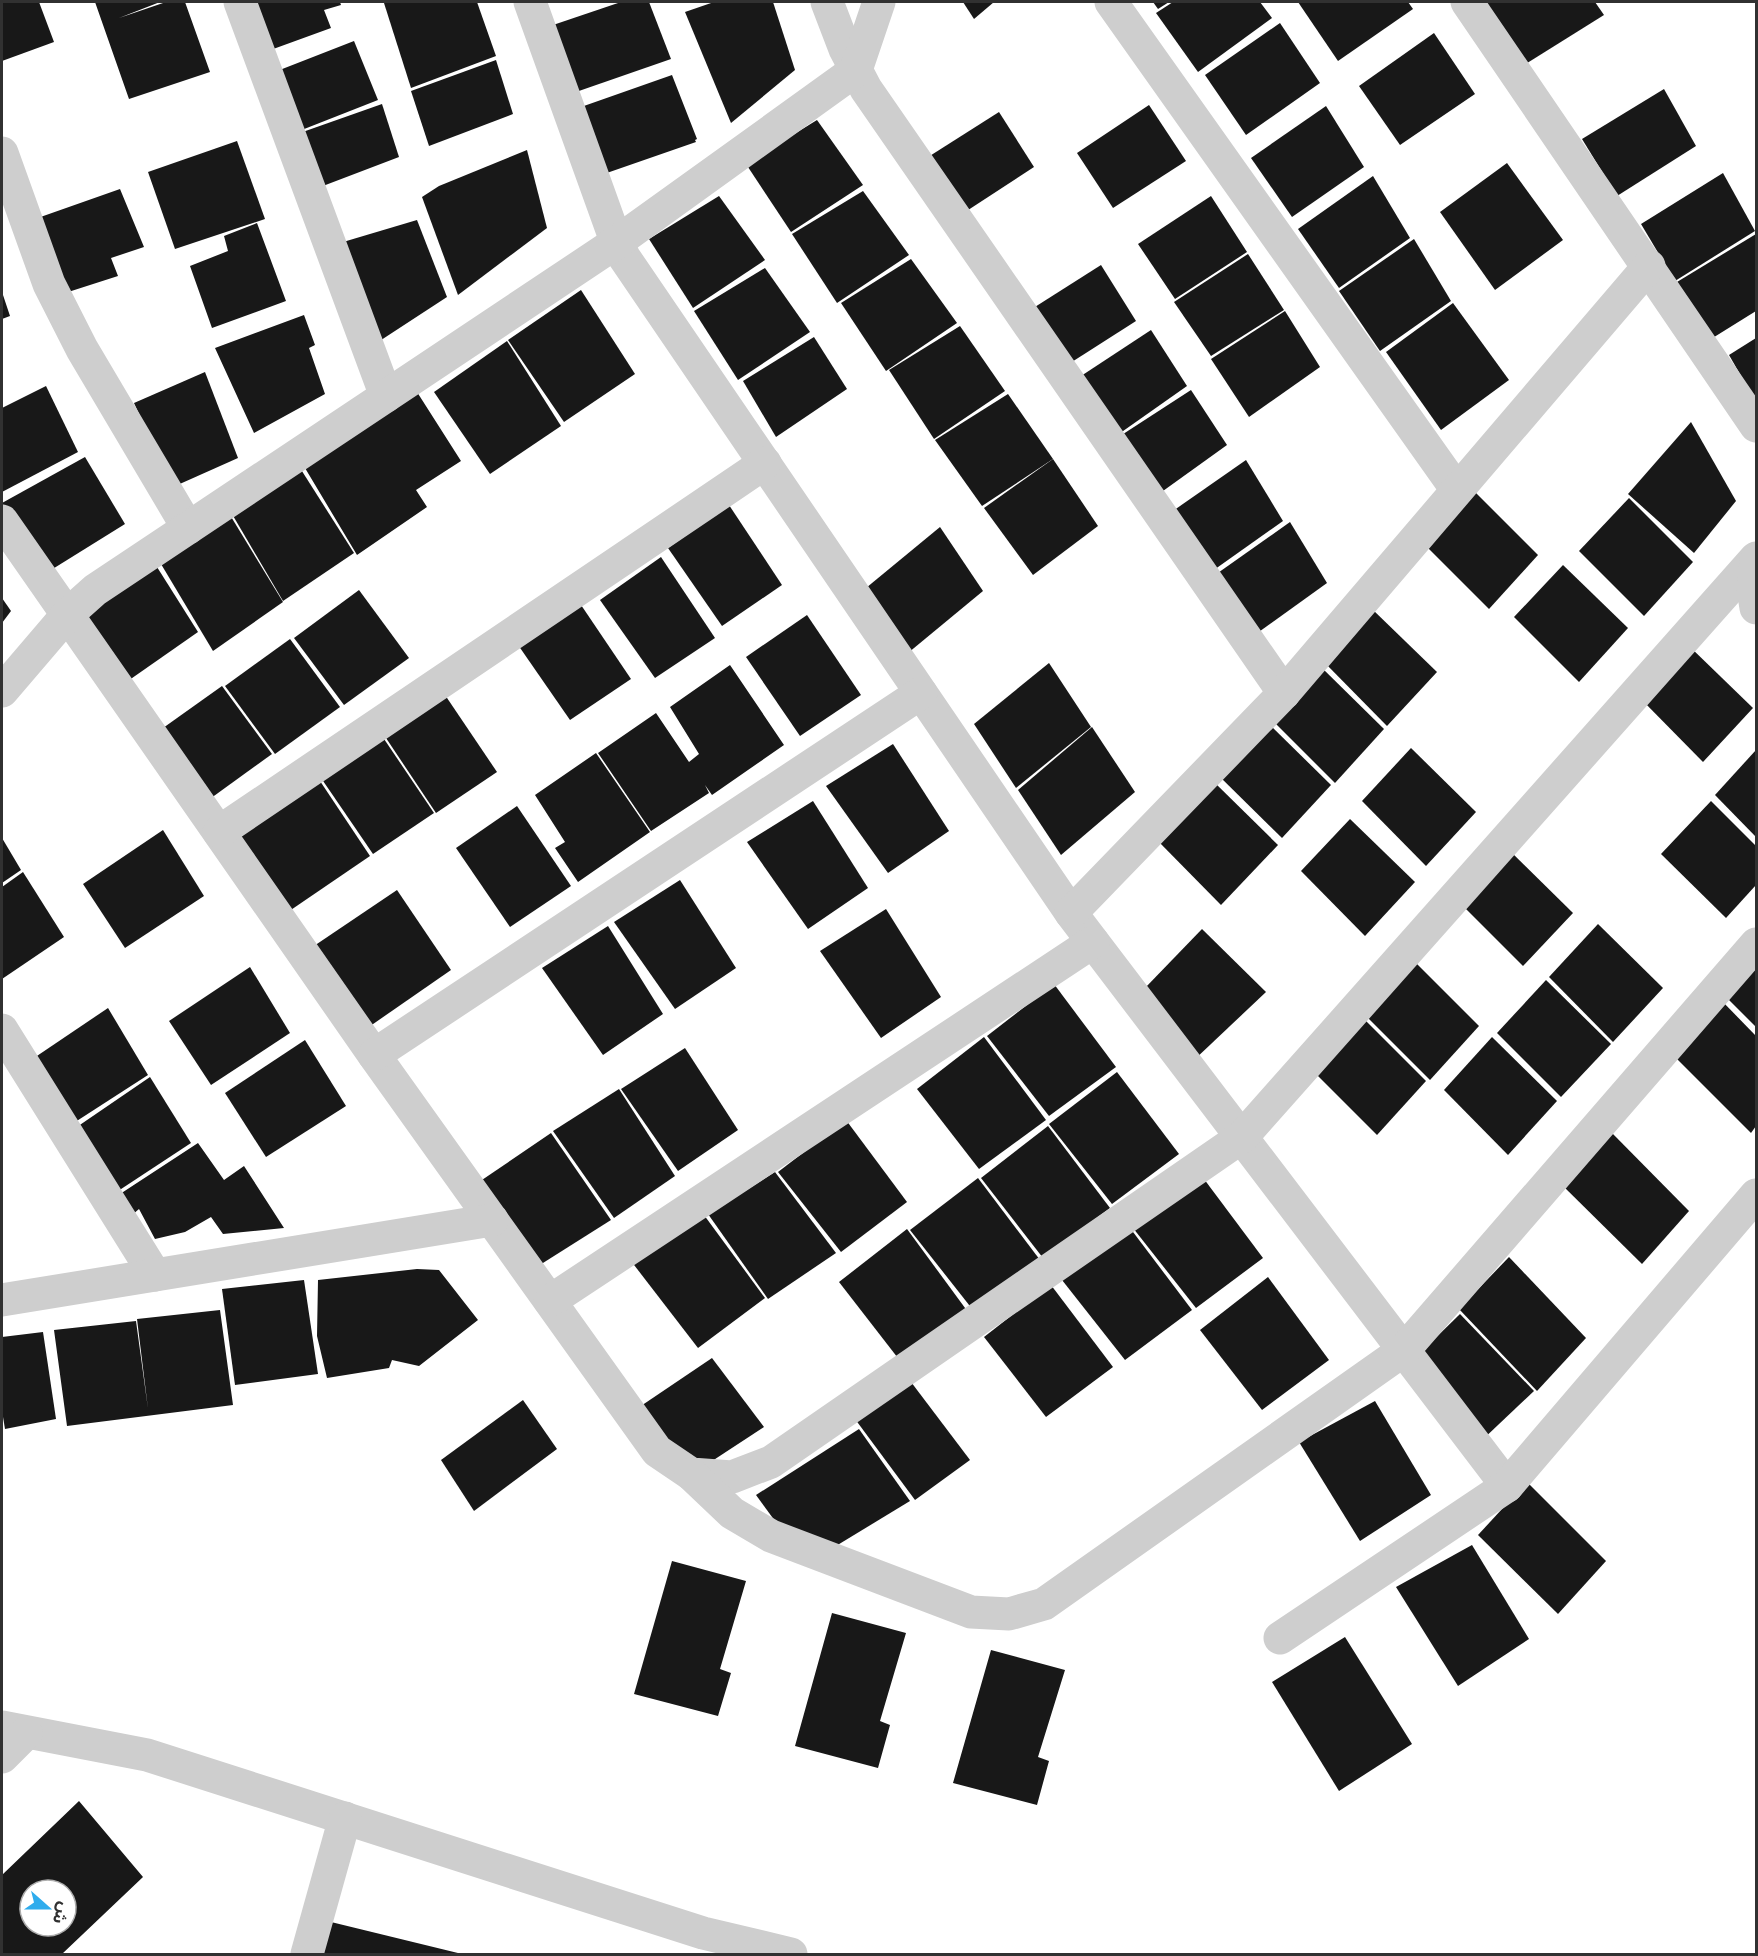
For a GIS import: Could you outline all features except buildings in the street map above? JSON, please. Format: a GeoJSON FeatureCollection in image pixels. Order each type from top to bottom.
{"type":"FeatureCollection","features":[{"type":"Feature","properties":{"kind":"street"},"geometry":{"type":"LineString","coordinates":[[240,2],[386,396]]}},
{"type":"Feature","properties":{"kind":"street"},"geometry":{"type":"LineString","coordinates":[[530,2],[624,257],[1071,913],[1507,1486]]}},
{"type":"Feature","properties":{"kind":"street"},"geometry":{"type":"LineString","coordinates":[[827,2],[845,49],[879,108],[1284,693]]}},
{"type":"Feature","properties":{"kind":"street"},"geometry":{"type":"LineString","coordinates":[[2,691],[67,615],[95,590],[617,242],[856,70],[879,2]]}},
{"type":"Feature","properties":{"kind":"street"},"geometry":{"type":"LineString","coordinates":[[1111,2],[1457,490]]}},
{"type":"Feature","properties":{"kind":"street"},"geometry":{"type":"LineString","coordinates":[[1467,2],[1756,426]]}},
{"type":"Feature","properties":{"kind":"street"},"geometry":{"type":"LineString","coordinates":[[2,153],[49,284],[82,349],[188,528]]}},
{"type":"Feature","properties":{"kind":"street"},"geometry":{"type":"LineString","coordinates":[[1071,913],[1284,693],[1649,266]]}},
{"type":"Feature","properties":{"kind":"street"},"geometry":{"type":"LineString","coordinates":[[219,832],[765,463]]}},
{"type":"Feature","properties":{"kind":"street"},"geometry":{"type":"LineString","coordinates":[[2,521],[374,1055],[657,1450],[691,1474],[732,1513],[771,1536],[971,1612],[1009,1614],[1044,1604],[1404,1350],[1756,944]]}},
{"type":"Feature","properties":{"kind":"street"},"geometry":{"type":"LineString","coordinates":[[1756,559],[1753,589],[1756,608]]}},
{"type":"Feature","properties":{"kind":"street"},"geometry":{"type":"LineString","coordinates":[[691,1474],[732,1477],[771,1461],[1242,1137],[1756,559]]}},
{"type":"Feature","properties":{"kind":"street"},"geometry":{"type":"LineString","coordinates":[[374,1055],[921,693]]}},
{"type":"Feature","properties":{"kind":"street"},"geometry":{"type":"LineString","coordinates":[[550,1301],[1093,942]]}},
{"type":"Feature","properties":{"kind":"street"},"geometry":{"type":"LineString","coordinates":[[2,1030],[155,1275]]}},
{"type":"Feature","properties":{"kind":"street"},"geometry":{"type":"LineString","coordinates":[[1280,1638],[1507,1486],[1756,1195]]}},
{"type":"Feature","properties":{"kind":"street"},"geometry":{"type":"LineString","coordinates":[[2,1300],[492,1220]]}},
{"type":"Feature","properties":{"kind":"street"},"geometry":{"type":"LineString","coordinates":[[2,1757],[14,1730],[147,1755],[345,1818],[700,1944],[790,1954]]}},
{"type":"Feature","properties":{"kind":"street"},"geometry":{"type":"LineString","coordinates":[[306,1954],[345,1818]]}}]}
